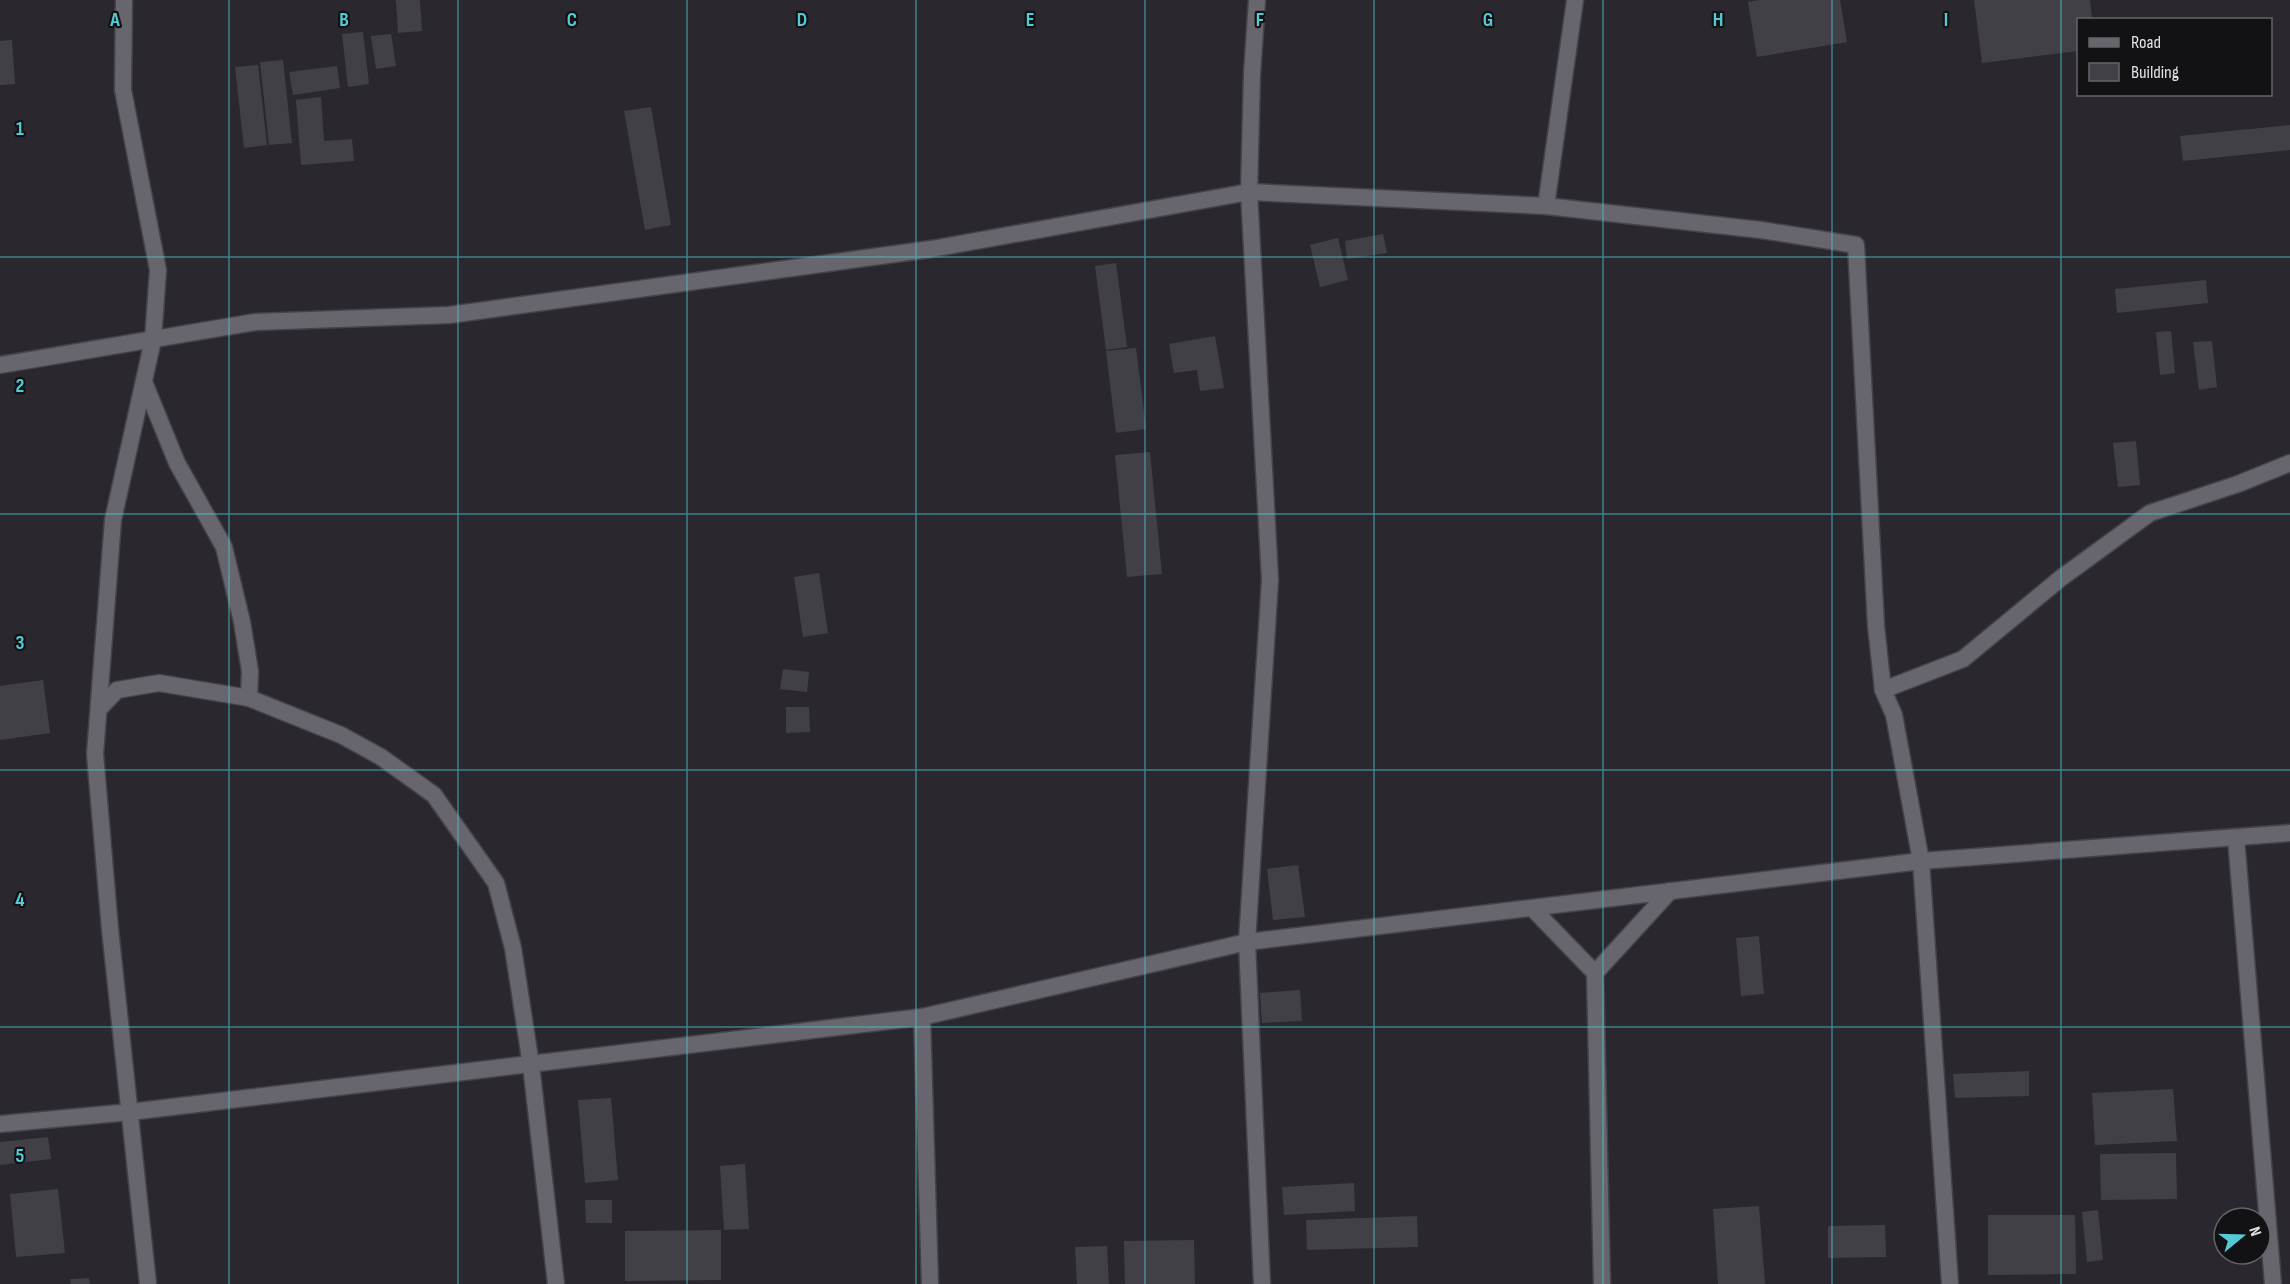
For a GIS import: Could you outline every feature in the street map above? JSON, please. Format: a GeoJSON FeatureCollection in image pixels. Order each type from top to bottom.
{"type":"FeatureCollection","features":[{"type":"Feature","properties":{"kind":"street"},"geometry":{"type":"LineString","coordinates":[[124,0],[123,90],[158,270],[153,339],[113,519],[95,754],[110,929],[148,1284]]}},
{"type":"Feature","properties":{"kind":"street"},"geometry":{"type":"LineString","coordinates":[[1257,0],[1251,74],[1249,192],[1270,580],[1247,942],[1262,1284]]}},
{"type":"Feature","properties":{"kind":"street"},"geometry":{"type":"LineString","coordinates":[[1546,206],[1575,0]]}},
{"type":"Feature","properties":{"kind":"street"},"geometry":{"type":"LineString","coordinates":[[0,365],[255,322],[449,315],[931,249],[1249,192],[1546,206],[1761,230],[1856,245],[1875,614],[1883,690],[1894,715],[1921,861],[1950,1284]]}},
{"type":"Feature","properties":{"kind":"street"},"geometry":{"type":"LineString","coordinates":[[144,381],[177,463],[224,547],[242,622],[250,671],[249,698]]}},
{"type":"Feature","properties":{"kind":"street"},"geometry":{"type":"LineString","coordinates":[[1883,690],[1963,659],[2061,578],[2150,513],[2238,484],[2290,463]]}},
{"type":"Feature","properties":{"kind":"street"},"geometry":{"type":"LineString","coordinates":[[99,709],[117,690],[159,683],[249,698],[341,735],[381,757],[434,795],[496,883],[513,948],[531,1065],[556,1284]]}},
{"type":"Feature","properties":{"kind":"street"},"geometry":{"type":"LineString","coordinates":[[0,1124],[130,1112],[922,1017],[1247,942],[1921,861],[2290,833]]}},
{"type":"Feature","properties":{"kind":"street"},"geometry":{"type":"LineString","coordinates":[[2236,838],[2273,1284]]}},
{"type":"Feature","properties":{"kind":"street"},"geometry":{"type":"LineString","coordinates":[[1595,973],[1670,891]]}},
{"type":"Feature","properties":{"kind":"street"},"geometry":{"type":"LineString","coordinates":[[1532,908],[1595,973],[1602,1284]]}},
{"type":"Feature","properties":{"kind":"street"},"geometry":{"type":"LineString","coordinates":[[922,1017],[930,1284]]}},
{"type":"Feature","properties":{"kind":"building"},"geometry":{"type":"Polygon","coordinates":[[[396,0],[420,0],[422,31],[398,33],[396,0]]]}},
{"type":"Feature","properties":{"kind":"building"},"geometry":{"type":"Polygon","coordinates":[[[1840,0],[1847,42],[1757,57],[1748,2],[1840,0]]]}},
{"type":"Feature","properties":{"kind":"building"},"geometry":{"type":"Polygon","coordinates":[[[1974,0],[2090,0],[2092,18],[2077,18],[2077,51],[1982,63],[1974,0]]]}},
{"type":"Feature","properties":{"kind":"building"},"geometry":{"type":"Polygon","coordinates":[[[363,32],[369,84],[348,87],[342,34],[363,32]]]}},
{"type":"Feature","properties":{"kind":"building"},"geometry":{"type":"Polygon","coordinates":[[[391,34],[396,66],[376,69],[371,36],[391,34]]]}},
{"type":"Feature","properties":{"kind":"building"},"geometry":{"type":"Polygon","coordinates":[[[12,40],[15,84],[0,85],[0,41],[12,40]]]}},
{"type":"Feature","properties":{"kind":"building"},"geometry":{"type":"Polygon","coordinates":[[[283,60],[292,143],[269,145],[260,62],[283,60]]]}},
{"type":"Feature","properties":{"kind":"building"},"geometry":{"type":"Polygon","coordinates":[[[258,65],[267,145],[244,148],[235,67],[258,65]]]}},
{"type":"Feature","properties":{"kind":"building"},"geometry":{"type":"Polygon","coordinates":[[[337,66],[340,88],[293,95],[289,72],[337,66]]]}},
{"type":"Feature","properties":{"kind":"building"},"geometry":{"type":"Polygon","coordinates":[[[321,97],[324,141],[352,139],[354,161],[301,165],[296,100],[321,97]]]}},
{"type":"Feature","properties":{"kind":"building"},"geometry":{"type":"Polygon","coordinates":[[[651,107],[671,225],[645,230],[624,111],[651,107]]]}},
{"type":"Feature","properties":{"kind":"building"},"geometry":{"type":"Polygon","coordinates":[[[2290,125],[2290,150],[2183,161],[2180,136],[2290,125]]]}},
{"type":"Feature","properties":{"kind":"building"},"geometry":{"type":"Polygon","coordinates":[[[1383,234],[1387,253],[1347,259],[1345,241],[1383,234]]]}},
{"type":"Feature","properties":{"kind":"building"},"geometry":{"type":"Polygon","coordinates":[[[1338,238],[1348,280],[1320,287],[1310,245],[1338,238]]]}},
{"type":"Feature","properties":{"kind":"building"},"geometry":{"type":"Polygon","coordinates":[[[1116,263],[1127,347],[1106,350],[1095,266],[1116,263]]]}},
{"type":"Feature","properties":{"kind":"building"},"geometry":{"type":"Polygon","coordinates":[[[2206,280],[2208,303],[2117,313],[2115,289],[2206,280]]]}},
{"type":"Feature","properties":{"kind":"building"},"geometry":{"type":"Polygon","coordinates":[[[2171,331],[2175,373],[2160,375],[2156,332],[2171,331]]]}},
{"type":"Feature","properties":{"kind":"building"},"geometry":{"type":"Polygon","coordinates":[[[1215,336],[1224,388],[1200,391],[1197,370],[1174,373],[1169,344],[1215,336]]]}},
{"type":"Feature","properties":{"kind":"building"},"geometry":{"type":"Polygon","coordinates":[[[2212,341],[2217,387],[2199,390],[2193,342],[2212,341]]]}},
{"type":"Feature","properties":{"kind":"building"},"geometry":{"type":"Polygon","coordinates":[[[1136,348],[1146,429],[1116,433],[1106,351],[1136,348]]]}},
{"type":"Feature","properties":{"kind":"building"},"geometry":{"type":"Polygon","coordinates":[[[2136,441],[2140,485],[2118,487],[2113,443],[2136,441]]]}},
{"type":"Feature","properties":{"kind":"building"},"geometry":{"type":"Polygon","coordinates":[[[1150,452],[1162,574],[1127,577],[1115,455],[1150,452]]]}},
{"type":"Feature","properties":{"kind":"building"},"geometry":{"type":"Polygon","coordinates":[[[819,573],[828,633],[803,637],[794,577],[819,573]]]}},
{"type":"Feature","properties":{"kind":"building"},"geometry":{"type":"Polygon","coordinates":[[[783,669],[809,672],[807,692],[780,689],[783,669]]]}},
{"type":"Feature","properties":{"kind":"building"},"geometry":{"type":"Polygon","coordinates":[[[43,680],[50,733],[0,740],[0,686],[43,680]]]}},
{"type":"Feature","properties":{"kind":"building"},"geometry":{"type":"Polygon","coordinates":[[[786,707],[809,707],[810,732],[786,733],[786,707]]]}},
{"type":"Feature","properties":{"kind":"building"},"geometry":{"type":"Polygon","coordinates":[[[1298,865],[1305,917],[1273,920],[1267,869],[1298,865]]]}},
{"type":"Feature","properties":{"kind":"building"},"geometry":{"type":"Polygon","coordinates":[[[1759,936],[1764,994],[1741,996],[1736,938],[1759,936]]]}},
{"type":"Feature","properties":{"kind":"building"},"geometry":{"type":"Polygon","coordinates":[[[1300,990],[1302,1021],[1262,1023],[1260,993],[1300,990]]]}},
{"type":"Feature","properties":{"kind":"building"},"geometry":{"type":"Polygon","coordinates":[[[2029,1071],[2029,1096],[1955,1098],[1953,1074],[2029,1071]]]}},
{"type":"Feature","properties":{"kind":"building"},"geometry":{"type":"Polygon","coordinates":[[[2173,1089],[2177,1141],[2095,1145],[2092,1093],[2173,1089]]]}},
{"type":"Feature","properties":{"kind":"building"},"geometry":{"type":"Polygon","coordinates":[[[611,1098],[618,1180],[585,1183],[578,1100],[611,1098]]]}},
{"type":"Feature","properties":{"kind":"building"},"geometry":{"type":"Polygon","coordinates":[[[48,1137],[51,1159],[0,1165],[0,1142],[48,1137]]]}},
{"type":"Feature","properties":{"kind":"building"},"geometry":{"type":"Polygon","coordinates":[[[2176,1153],[2177,1199],[2101,1200],[2100,1154],[2176,1153]]]}},
{"type":"Feature","properties":{"kind":"building"},"geometry":{"type":"Polygon","coordinates":[[[745,1164],[749,1229],[724,1230],[720,1166],[745,1164]]]}},
{"type":"Feature","properties":{"kind":"building"},"geometry":{"type":"Polygon","coordinates":[[[1354,1183],[1355,1211],[1284,1215],[1282,1187],[1354,1183]]]}},
{"type":"Feature","properties":{"kind":"building"},"geometry":{"type":"Polygon","coordinates":[[[58,1189],[65,1253],[16,1257],[10,1194],[58,1189]]]}},
{"type":"Feature","properties":{"kind":"building"},"geometry":{"type":"Polygon","coordinates":[[[585,1200],[612,1200],[612,1223],[586,1223],[585,1200]]]}},
{"type":"Feature","properties":{"kind":"building"},"geometry":{"type":"Polygon","coordinates":[[[1759,1206],[1765,1284],[1718,1284],[1713,1209],[1759,1206]]]}},
{"type":"Feature","properties":{"kind":"building"},"geometry":{"type":"Polygon","coordinates":[[[2098,1210],[2103,1260],[2087,1262],[2082,1212],[2098,1210]]]}},
{"type":"Feature","properties":{"kind":"building"},"geometry":{"type":"Polygon","coordinates":[[[1988,1215],[2075,1215],[2076,1274],[1988,1275],[1988,1215]]]}},
{"type":"Feature","properties":{"kind":"building"},"geometry":{"type":"Polygon","coordinates":[[[1417,1216],[1418,1247],[1307,1250],[1306,1220],[1417,1216]]]}},
{"type":"Feature","properties":{"kind":"building"},"geometry":{"type":"Polygon","coordinates":[[[1885,1225],[1886,1257],[1828,1258],[1828,1226],[1885,1225]]]}},
{"type":"Feature","properties":{"kind":"building"},"geometry":{"type":"Polygon","coordinates":[[[721,1230],[721,1280],[625,1281],[625,1231],[721,1230]]]}},
{"type":"Feature","properties":{"kind":"building"},"geometry":{"type":"Polygon","coordinates":[[[1194,1240],[1195,1284],[1125,1284],[1124,1241],[1194,1240]]]}},
{"type":"Feature","properties":{"kind":"building"},"geometry":{"type":"Polygon","coordinates":[[[1107,1246],[1109,1284],[1077,1284],[1075,1247],[1107,1246]]]}},
{"type":"Feature","properties":{"kind":"building"},"geometry":{"type":"Polygon","coordinates":[[[89,1278],[90,1284],[71,1284],[70,1279],[89,1278]]]}}]}
